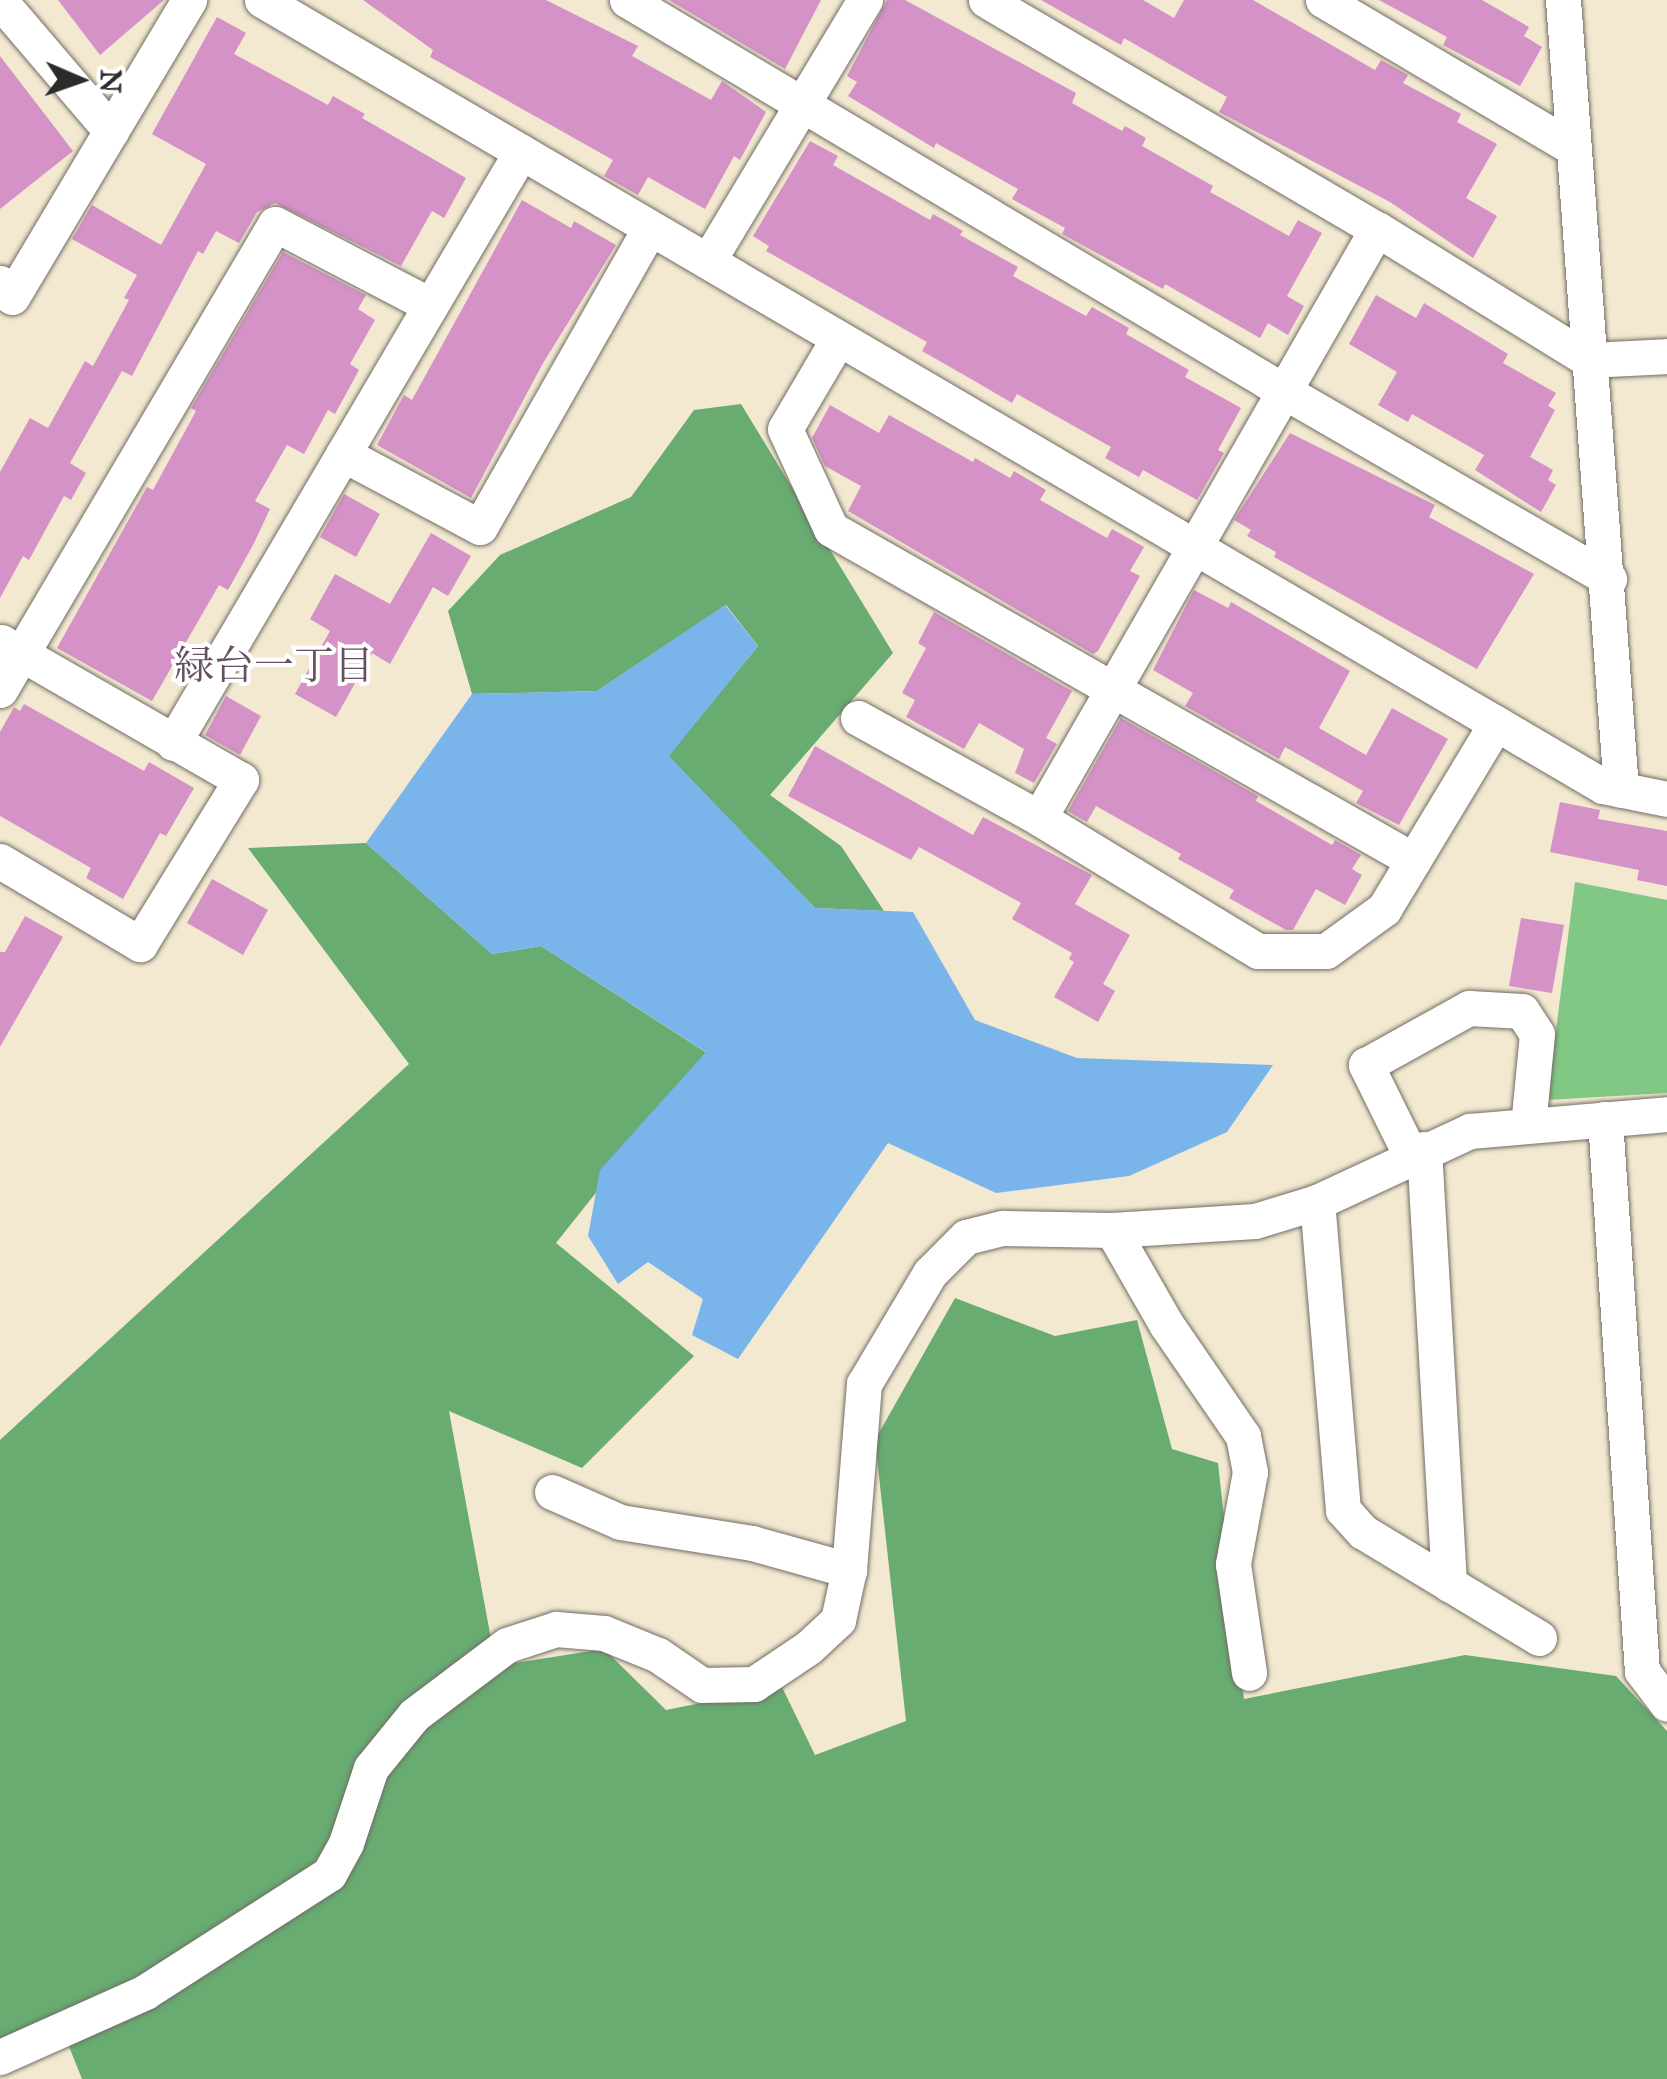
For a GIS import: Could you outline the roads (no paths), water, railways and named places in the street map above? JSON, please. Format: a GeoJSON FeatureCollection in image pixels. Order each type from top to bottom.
{"type":"FeatureCollection","features":[{"type":"Feature","properties":{"kind":"street"},"geometry":{"type":"LineString","coordinates":[[4,299],[189,0]]}},
{"type":"Feature","properties":{"kind":"street"},"geometry":{"type":"LineString","coordinates":[[262,0],[1603,786],[1667,799]]}},
{"type":"Feature","properties":{"kind":"street"},"geometry":{"type":"LineString","coordinates":[[627,0],[1286,393],[1609,578]]}},
{"type":"Feature","properties":{"kind":"street"},"geometry":{"type":"LineString","coordinates":[[708,262],[866,0]]}},
{"type":"Feature","properties":{"kind":"street"},"geometry":{"type":"LineString","coordinates":[[986,0],[1377,229],[1589,360],[1667,356]]}},
{"type":"Feature","properties":{"kind":"street"},"geometry":{"type":"LineString","coordinates":[[1323,0],[1572,147]]}},
{"type":"Feature","properties":{"kind":"street"},"geometry":{"type":"LineString","coordinates":[[1563,0],[1622,790]]}},
{"type":"Feature","properties":{"kind":"street"},"geometry":{"type":"LineString","coordinates":[[0,1],[111,131]]}},
{"type":"Feature","properties":{"kind":"street"},"geometry":{"type":"LineString","coordinates":[[174,743],[520,152]]}},
{"type":"Feature","properties":{"kind":"street"},"geometry":{"type":"LineString","coordinates":[[0,690],[10,648],[275,224],[430,305]]}},
{"type":"Feature","properties":{"kind":"street"},"geometry":{"type":"LineString","coordinates":[[343,454],[480,527],[650,228]]}},
{"type":"Feature","properties":{"kind":"street"},"geometry":{"type":"LineString","coordinates":[[1039,818],[1377,229]]}},
{"type":"Feature","properties":{"kind":"street"},"geometry":{"type":"LineString","coordinates":[[838,338],[786,430],[831,529],[1414,860]]}},
{"type":"Feature","properties":{"kind":"street"},"geometry":{"type":"LineString","coordinates":[[0,861],[140,944],[241,780],[10,648]]}},
{"type":"Feature","properties":{"kind":"street"},"geometry":{"type":"LineString","coordinates":[[858,718],[1039,818],[1258,950],[1326,951],[1384,908],[1496,723]]}},
{"type":"Feature","properties":{"kind":"street"},"geometry":{"type":"LineString","coordinates":[[1449,1584],[1418,1152],[1366,1066],[1469,1008],[1522,1011],[1536,1034],[1528,1126]]}},
{"type":"Feature","properties":{"kind":"street"},"geometry":{"type":"LineString","coordinates":[[0,2057],[145,1992],[330,1874],[346,1842],[371,1768],[414,1714],[507,1645],[556,1629],[604,1633],[658,1655],[702,1685],[754,1684],[809,1647],[838,1620],[849,1570],[864,1384],[930,1273],[966,1237],[1003,1228],[1112,1230],[1255,1221],[1317,1202],[1470,1130],[1667,1114]]}},
{"type":"Feature","properties":{"kind":"street"},"geometry":{"type":"LineString","coordinates":[[1605,1119],[1642,1671],[1667,1704]]}},
{"type":"Feature","properties":{"kind":"street"},"geometry":{"type":"LineString","coordinates":[[1317,1202],[1343,1510],[1362,1532],[1540,1638]]}},
{"type":"Feature","properties":{"kind":"street"},"geometry":{"type":"LineString","coordinates":[[1112,1230],[1166,1324],[1243,1436],[1250,1472],[1233,1564],[1248,1672]]}},
{"type":"Feature","properties":{"kind":"street"},"geometry":{"type":"LineString","coordinates":[[552,1492],[620,1522],[752,1543],[849,1570]]}},
{"type":"Feature","properties":{"kind":"water"},"geometry":{"type":"Polygon","coordinates":[[[725,605],[758,646],[669,756],[815,908],[913,912],[975,1020],[1077,1058],[1273,1065],[1227,1132],[1129,1176],[996,1193],[888,1143],[738,1359],[692,1335],[703,1299],[648,1262],[618,1284],[588,1236],[600,1170],[706,1052],[541,946],[492,954],[366,843],[472,694],[597,691],[725,605]]]}},
{"type":"Feature","properties":{"kind":"district","name":"緑台一丁目"},"geometry":{"type":"Point","coordinates":[274,666]}}]}
